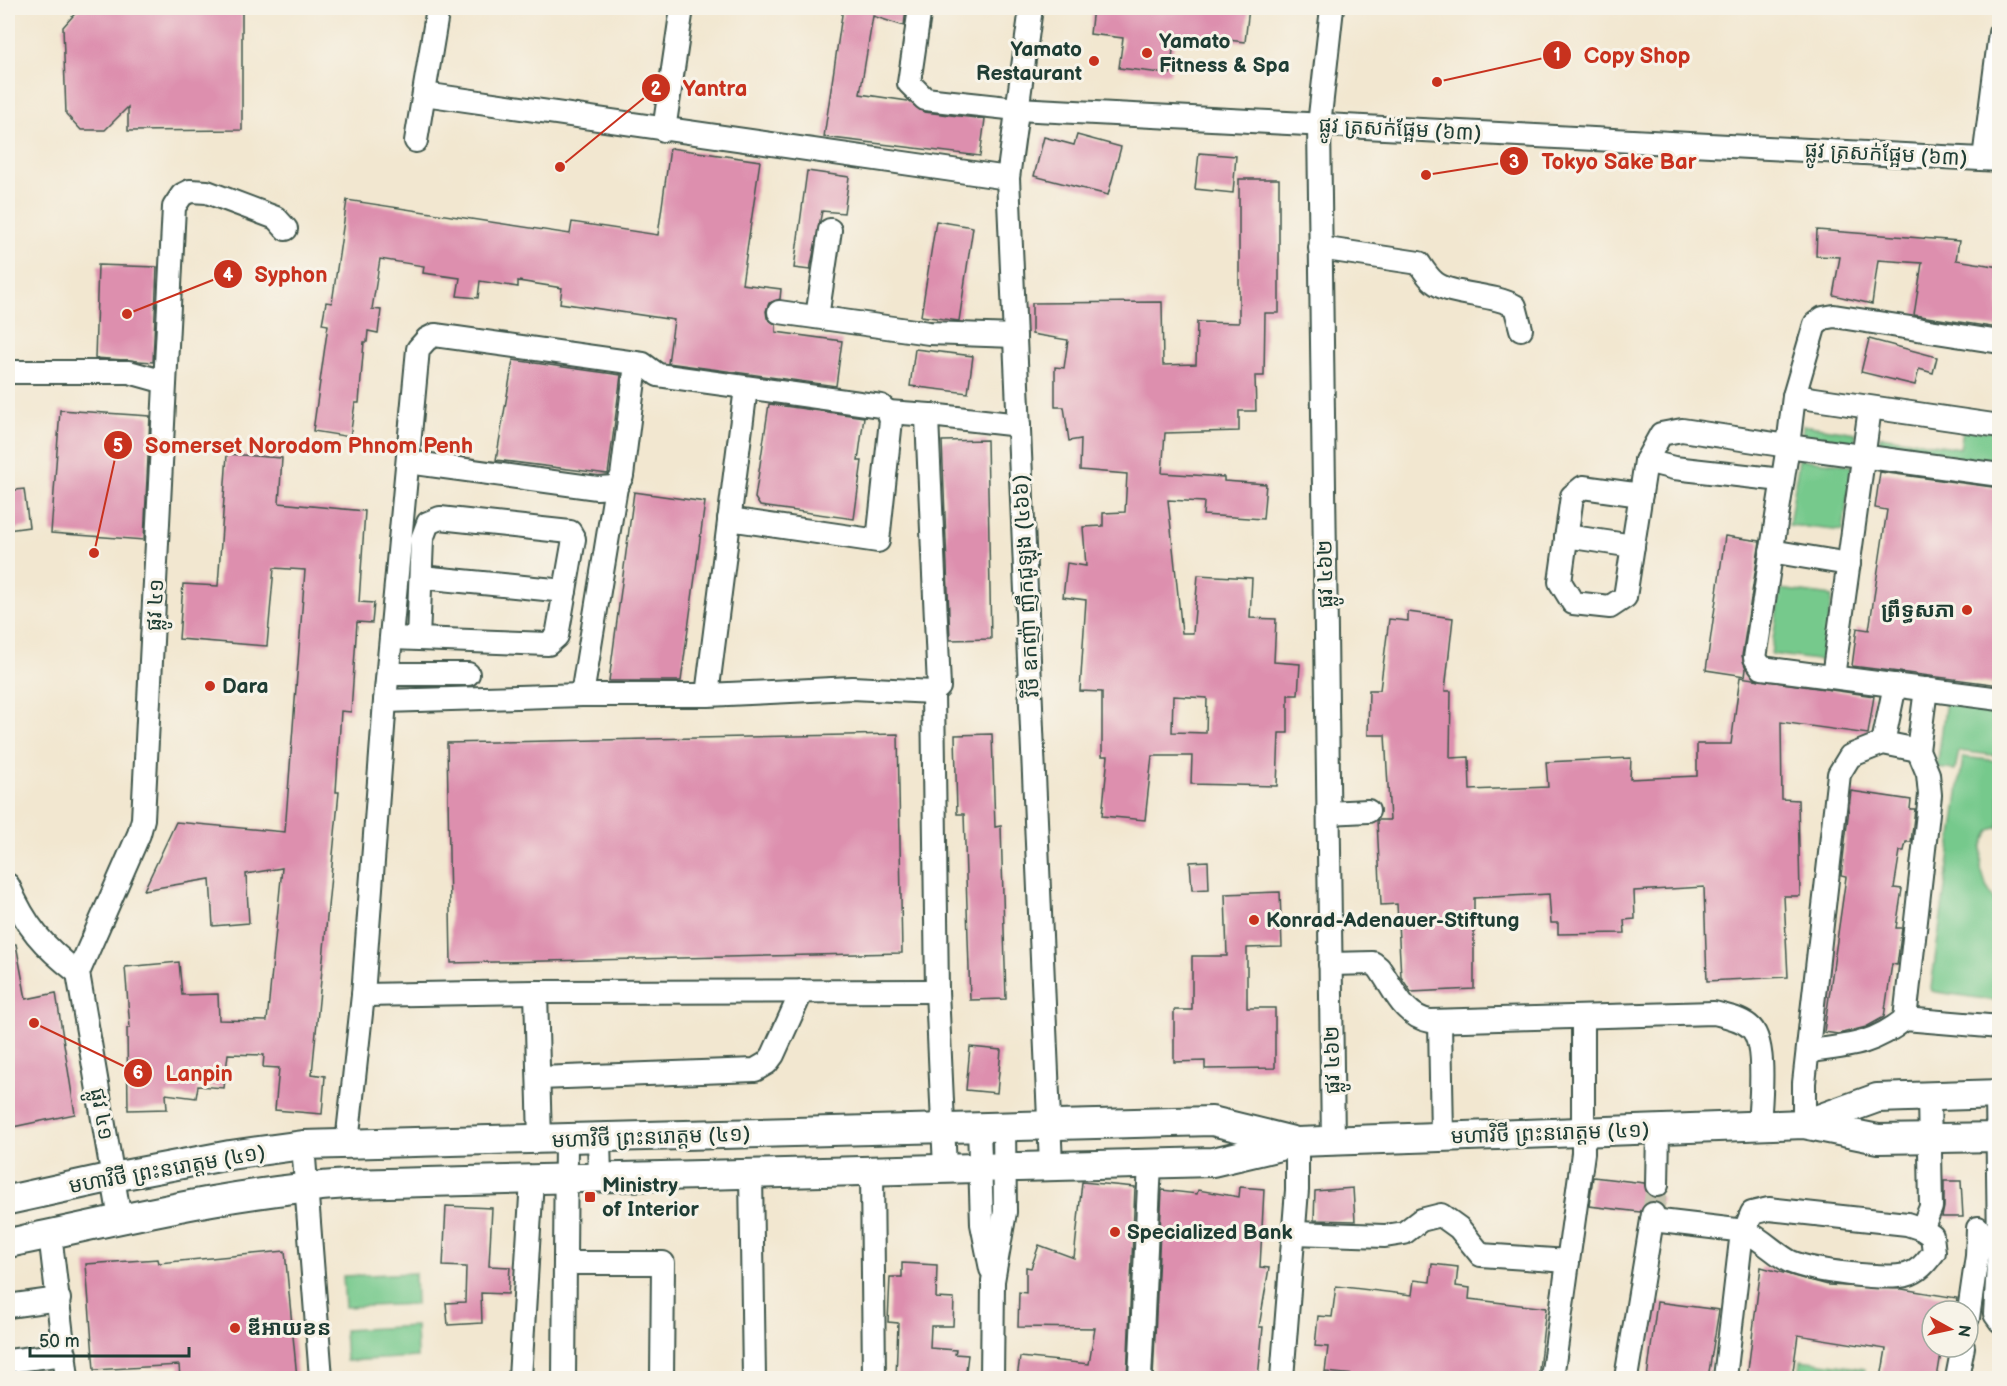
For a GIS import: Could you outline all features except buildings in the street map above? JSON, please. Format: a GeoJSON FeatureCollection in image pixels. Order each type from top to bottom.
{"type":"FeatureCollection","features":[{"type":"Feature","properties":{"kind":"main road","name":"មហាវិថី ព្រះនរោត្តម (៤១)"},"geometry":{"type":"LineString","coordinates":[[1804,1125],[1877,1098],[1998,1094]]}},
{"type":"Feature","properties":{"kind":"main road","name":"មហាវិថី ព្រះនរោត្តម (៤១)"},"geometry":{"type":"LineString","coordinates":[[8,1200],[230,1155],[303,1145],[347,1143],[599,1139],[1212,1120],[1297,1142]]}},
{"type":"Feature","properties":{"kind":"main road","name":"មហាវិថី ព្រះនរោត្តម (៤១)"},"geometry":{"type":"LineString","coordinates":[[8,1243],[239,1196],[306,1187],[1213,1162],[1297,1142],[1759,1126],[1804,1125],[1878,1139],[1999,1137]]}},
{"type":"Feature","properties":{"kind":"street"},"geometry":{"type":"LineString","coordinates":[[416,141],[438,8]]}},
{"type":"Feature","properties":{"kind":"street"},"geometry":{"type":"LineString","coordinates":[[664,130],[682,8]]}},
{"type":"Feature","properties":{"kind":"street","name":"ផ្លូវ ត្រសក់ផ្អែម (៦៣)"},"geometry":{"type":"LineString","coordinates":[[920,8],[909,83],[916,93],[925,99],[1017,109],[1992,160]]}},
{"type":"Feature","properties":{"kind":"street","name":"វិថី ឧកញ៉ា ញឹកជូឡុង (៤៦៦)"},"geometry":{"type":"LineString","coordinates":[[1031,8],[1008,178],[1051,1165]]}},
{"type":"Feature","properties":{"kind":"street","name":"ផ្លូវ ៤៦២"},"geometry":{"type":"LineString","coordinates":[[1332,8],[1319,125],[1333,1141]]}},
{"type":"Feature","properties":{"kind":"street"},"geometry":{"type":"LineString","coordinates":[[1992,160],[2000,33]]}},
{"type":"Feature","properties":{"kind":"street"},"geometry":{"type":"LineString","coordinates":[[424,94],[1008,178]]}},
{"type":"Feature","properties":{"kind":"street","name":"ផ្លូវ ៤១"},"geometry":{"type":"LineString","coordinates":[[120,1219],[78,974],[139,834],[143,819],[174,207],[182,195],[190,191],[207,192],[276,218],[286,229]]}},
{"type":"Feature","properties":{"kind":"street"},"geometry":{"type":"LineString","coordinates":[[817,317],[830,231]]}},
{"type":"Feature","properties":{"kind":"street"},"geometry":{"type":"LineString","coordinates":[[1320,248],[1419,263],[1434,282],[1443,288],[1502,299],[1515,306],[1521,329]]}},
{"type":"Feature","properties":{"kind":"street"},"geometry":{"type":"LineString","coordinates":[[779,312],[929,333],[1015,336]]}},
{"type":"Feature","properties":{"kind":"street"},"geometry":{"type":"LineString","coordinates":[[2000,342],[1834,316],[1823,318],[1815,324],[1794,396],[1755,658],[1762,668],[2000,699]]}},
{"type":"Feature","properties":{"kind":"street"},"geometry":{"type":"LineString","coordinates":[[347,1143],[363,995],[385,701],[418,349],[427,339],[435,335],[644,364],[658,375],[881,406],[888,412],[891,420],[878,541],[729,519]]}},
{"type":"Feature","properties":{"kind":"street"},"geometry":{"type":"LineString","coordinates":[[582,695],[616,487],[622,476],[636,364]]}},
{"type":"Feature","properties":{"kind":"street"},"geometry":{"type":"LineString","coordinates":[[8,372],[129,372],[165,382]]}},
{"type":"Feature","properties":{"kind":"street"},"geometry":{"type":"LineString","coordinates":[[706,695],[746,388]]}},
{"type":"Feature","properties":{"kind":"street"},"geometry":{"type":"LineString","coordinates":[[1794,396],[2000,426]]}},
{"type":"Feature","properties":{"kind":"street"},"geometry":{"type":"LineString","coordinates":[[1833,677],[1870,408]]}},
{"type":"Feature","properties":{"kind":"street"},"geometry":{"type":"LineString","coordinates":[[888,412],[1019,425]]}},
{"type":"Feature","properties":{"kind":"street"},"geometry":{"type":"LineString","coordinates":[[385,701],[582,695],[706,695],[852,688],[933,692],[939,687],[926,423],[930,415]]}},
{"type":"Feature","properties":{"kind":"street"},"geometry":{"type":"LineString","coordinates":[[1641,495],[1583,487],[1572,496],[1560,582],[1573,603],[1610,607],[1625,597],[1641,495],[1646,461],[1661,434],[1682,430],[2000,475]]}},
{"type":"Feature","properties":{"kind":"street"},"geometry":{"type":"LineString","coordinates":[[1646,461],[1674,468],[1782,480]]}},
{"type":"Feature","properties":{"kind":"street"},"geometry":{"type":"LineString","coordinates":[[408,462],[597,488],[616,487]]}},
{"type":"Feature","properties":{"kind":"street"},"geometry":{"type":"LineString","coordinates":[[392,638],[418,639],[548,644],[557,636],[574,539],[570,532],[440,519],[428,523],[424,530],[418,639]]}},
{"type":"Feature","properties":{"kind":"street"},"geometry":{"type":"LineString","coordinates":[[1566,536],[1633,546]]}},
{"type":"Feature","properties":{"kind":"street"},"geometry":{"type":"LineString","coordinates":[[1771,551],[1849,564]]}},
{"type":"Feature","properties":{"kind":"street"},"geometry":{"type":"LineString","coordinates":[[421,577],[565,591]]}},
{"type":"Feature","properties":{"kind":"street"},"geometry":{"type":"LineString","coordinates":[[388,674],[468,674]]}},
{"type":"Feature","properties":{"kind":"street"},"geometry":{"type":"LineString","coordinates":[[1883,743],[1895,685]]}},
{"type":"Feature","properties":{"kind":"street"},"geometry":{"type":"LineString","coordinates":[[1905,1019],[1929,795],[1928,774],[1918,750],[1926,689]]}},
{"type":"Feature","properties":{"kind":"street"},"geometry":{"type":"LineString","coordinates":[[933,692],[937,991],[945,1168]]}},
{"type":"Feature","properties":{"kind":"street"},"geometry":{"type":"LineString","coordinates":[[1804,1125],[1804,1083],[1839,774],[1850,756],[1883,743],[1918,750]]}},
{"type":"Feature","properties":{"kind":"street"},"geometry":{"type":"LineString","coordinates":[[1328,813],[1368,811]]}},
{"type":"Feature","properties":{"kind":"street"},"geometry":{"type":"LineString","coordinates":[[8,885],[17,906],[45,947],[78,974]]}},
{"type":"Feature","properties":{"kind":"street"},"geometry":{"type":"LineString","coordinates":[[1330,964],[1373,963],[1379,968],[1408,1012],[1417,1019],[1440,1022],[1714,1013],[1734,1018],[1751,1027],[1760,1044],[1759,1126]]}},
{"type":"Feature","properties":{"kind":"street"},"geometry":{"type":"LineString","coordinates":[[539,1078],[755,1070],[767,1063],[773,1055],[802,991]]}},
{"type":"Feature","properties":{"kind":"street"},"geometry":{"type":"LineString","coordinates":[[363,995],[937,991]]}},
{"type":"Feature","properties":{"kind":"street"},"geometry":{"type":"LineString","coordinates":[[536,992],[539,1078],[553,1140],[567,1179],[564,1378]]}},
{"type":"Feature","properties":{"kind":"street"},"geometry":{"type":"LineString","coordinates":[[1552,1378],[1584,1132],[1583,1018]]}},
{"type":"Feature","properties":{"kind":"street"},"geometry":{"type":"LineString","coordinates":[[1809,1051],[1864,1044],[1887,1033],[1905,1019],[2000,1027]]}},
{"type":"Feature","properties":{"kind":"street"},"geometry":{"type":"LineString","coordinates":[[1440,1022],[1442,1137]]}},
{"type":"Feature","properties":{"kind":"street"},"geometry":{"type":"LineString","coordinates":[[1998,1094],[1999,1250],[1995,1314],[2000,1321]]}},
{"type":"Feature","properties":{"kind":"street"},"geometry":{"type":"LineString","coordinates":[[1922,1228],[1931,1207],[1929,1096]]}},
{"type":"Feature","properties":{"kind":"street"},"geometry":{"type":"LineString","coordinates":[[991,1127],[992,1378]]}},
{"type":"Feature","properties":{"kind":"street"},"geometry":{"type":"LineString","coordinates":[[1658,1130],[1658,1185]]}},
{"type":"Feature","properties":{"kind":"street"},"geometry":{"type":"LineString","coordinates":[[599,1139],[600,1178]]}},
{"type":"Feature","properties":{"kind":"street"},"geometry":{"type":"LineString","coordinates":[[1282,1378],[1294,1233],[1297,1142]]}},
{"type":"Feature","properties":{"kind":"street"},"geometry":{"type":"LineString","coordinates":[[303,1145],[321,1378]]}},
{"type":"Feature","properties":{"kind":"street"},"geometry":{"type":"LineString","coordinates":[[1140,1378],[1150,1163]]}},
{"type":"Feature","properties":{"kind":"street"},"geometry":{"type":"LineString","coordinates":[[872,1171],[874,1378]]}},
{"type":"Feature","properties":{"kind":"street"},"geometry":{"type":"LineString","coordinates":[[751,1174],[754,1378]]}},
{"type":"Feature","properties":{"kind":"street"},"geometry":{"type":"LineString","coordinates":[[520,1378],[532,1180]]}},
{"type":"Feature","properties":{"kind":"street"},"geometry":{"type":"LineString","coordinates":[[1626,1378],[1652,1217],[1745,1231],[1757,1236],[1790,1262],[1824,1270],[1883,1277],[1907,1275],[1924,1265],[1934,1251],[1932,1236],[1922,1228],[1907,1224],[1769,1209],[1752,1213],[1745,1231],[1741,1240],[1725,1378]]}},
{"type":"Feature","properties":{"kind":"street"},"geometry":{"type":"LineString","coordinates":[[1294,1233],[1385,1236],[1404,1233],[1421,1220],[1441,1215],[1459,1228],[1481,1255],[1568,1261]]}},
{"type":"Feature","properties":{"kind":"street"},"geometry":{"type":"LineString","coordinates":[[1971,1299],[1977,1256],[1978,1228]]}},
{"type":"Feature","properties":{"kind":"street"},"geometry":{"type":"LineString","coordinates":[[50,1234],[67,1378]]}},
{"type":"Feature","properties":{"kind":"street"},"geometry":{"type":"LineString","coordinates":[[565,1263],[663,1263],[662,1378]]}},
{"type":"Feature","properties":{"kind":"street"},"geometry":{"type":"LineString","coordinates":[[8,1305],[59,1299]]}},
{"type":"Feature","properties":{"kind":"street"},"geometry":{"type":"LineString","coordinates":[[8,1361],[64,1354]]}},
{"type":"Feature","properties":{"kind":"street"},"geometry":{"type":"LineString","coordinates":[[1957,1378],[1961,1359]]}},
{"type":"Feature","properties":{"kind":"green space"},"geometry":{"type":"Polygon","coordinates":[[[1803,425],[1856,433],[1855,445],[1802,437],[1803,425]]]}},
{"type":"Feature","properties":{"kind":"green space"},"geometry":{"type":"Polygon","coordinates":[[[1963,430],[1999,432],[1999,465],[1882,448],[1882,445],[1879,445],[1880,436],[1960,448],[1963,430]]]}},
{"type":"Feature","properties":{"kind":"green space"},"geometry":{"type":"Polygon","coordinates":[[[1799,459],[1852,465],[1843,531],[1789,525],[1799,459]]]}},
{"type":"Feature","properties":{"kind":"green space"},"geometry":{"type":"Polygon","coordinates":[[[1780,589],[1832,596],[1823,661],[1771,654],[1780,589]]]}},
{"type":"Feature","properties":{"kind":"green space"},"geometry":{"type":"Polygon","coordinates":[[[1946,700],[1999,707],[1999,756],[1959,751],[1955,770],[1937,768],[1946,700]]]}},
{"type":"Feature","properties":{"kind":"green space"},"geometry":{"type":"Polygon","coordinates":[[[1963,757],[1999,761],[1999,827],[1990,830],[1982,847],[1981,869],[1987,888],[1999,907],[1999,1001],[1936,992],[1931,988],[1963,757]]]}},
{"type":"Feature","properties":{"kind":"green space"},"geometry":{"type":"Polygon","coordinates":[[[415,1273],[416,1304],[345,1307],[343,1276],[415,1273]]]}},
{"type":"Feature","properties":{"kind":"green space"},"geometry":{"type":"Polygon","coordinates":[[[416,1326],[417,1357],[346,1361],[344,1330],[416,1326]]]}},
{"type":"Feature","properties":{"kind":"green space"},"geometry":{"type":"Polygon","coordinates":[[[1801,1360],[1865,1369],[1863,1378],[1799,1378],[1801,1360]]]}},
{"type":"Feature","properties":{"kind":"tunnel"},"geometry":{"type":"LineString","coordinates":[[1653,1214],[1657,1185]]}},
{"type":"Feature","properties":{"kind":"place","name":"Yamato Fitness & Spa"},"geometry":{"type":"Point","coordinates":[1147,53]}},
{"type":"Feature","properties":{"kind":"place","name":"Yamato Restaurant"},"geometry":{"type":"Point","coordinates":[1094,61]}},
{"type":"Feature","properties":{"kind":"place","name":"Copy Shop"},"geometry":{"type":"Point","coordinates":[1437,82]}},
{"type":"Feature","properties":{"kind":"place","name":"Yantra"},"geometry":{"type":"Point","coordinates":[560,167]}},
{"type":"Feature","properties":{"kind":"place","name":"Tokyo Sake Bar"},"geometry":{"type":"Point","coordinates":[1426,175]}},
{"type":"Feature","properties":{"kind":"place","name":"Syphon"},"geometry":{"type":"Point","coordinates":[127,314]}},
{"type":"Feature","properties":{"kind":"place","name":"Somerset Norodom Phnom Penh"},"geometry":{"type":"Point","coordinates":[94,553]}},
{"type":"Feature","properties":{"kind":"place","name":"ព្រឹទ្ធសភា"},"geometry":{"type":"Point","coordinates":[1967,610]}},
{"type":"Feature","properties":{"kind":"place","name":"Dara"},"geometry":{"type":"Point","coordinates":[210,686]}},
{"type":"Feature","properties":{"kind":"place","name":"Konrad-Adenauer-Stiftung"},"geometry":{"type":"Point","coordinates":[1254,920]}},
{"type":"Feature","properties":{"kind":"place","name":"Lanpin"},"geometry":{"type":"Point","coordinates":[34,1023]}},
{"type":"Feature","properties":{"kind":"place","name":"Ministry of Interior"},"geometry":{"type":"Point","coordinates":[590,1197]}},
{"type":"Feature","properties":{"kind":"place","name":"Specialized Bank"},"geometry":{"type":"Point","coordinates":[1115,1232]}},
{"type":"Feature","properties":{"kind":"place","name":"ឌីអាយខន"},"geometry":{"type":"Point","coordinates":[235,1328]}}]}
